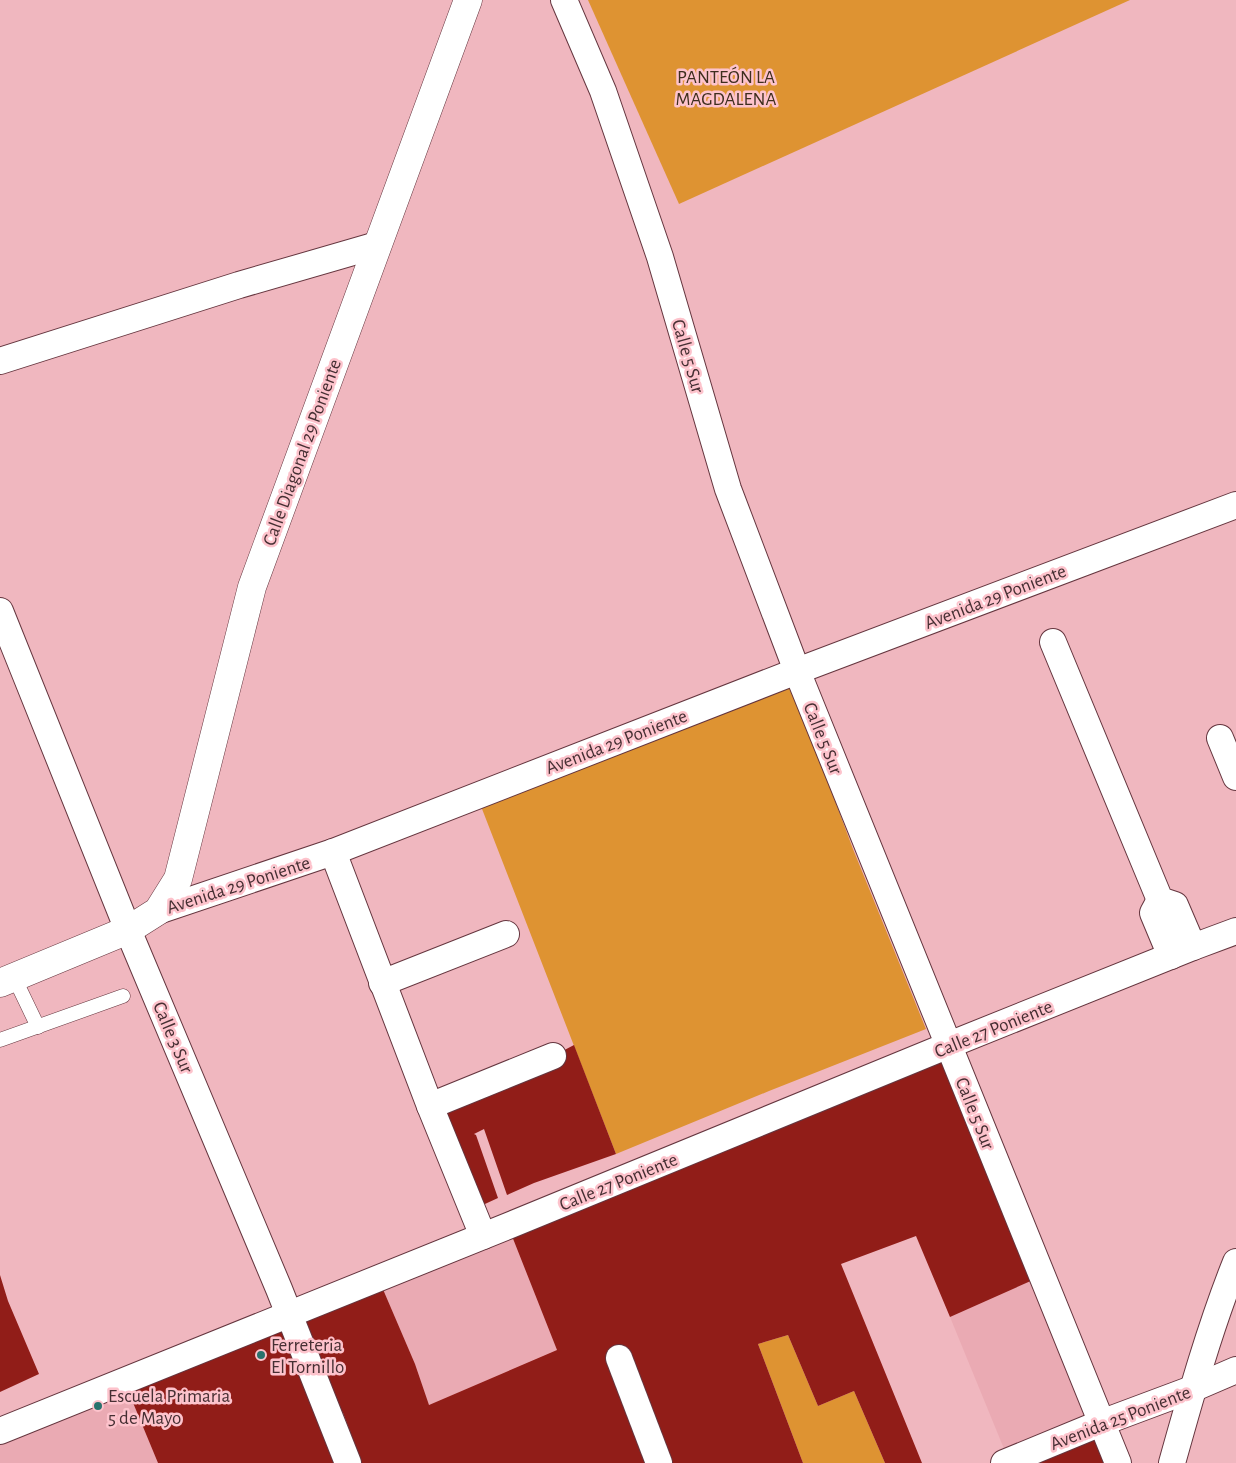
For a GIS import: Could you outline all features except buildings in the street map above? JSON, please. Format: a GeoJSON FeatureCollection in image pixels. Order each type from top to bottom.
{"type":"FeatureCollection","features":[{"type":"Feature","properties":{"kind":"street","name":"Calle Diagonal 29 Poniente"},"geometry":{"type":"LineString","coordinates":[[158,911],[178,879],[252,587],[468,0]]}},
{"type":"Feature","properties":{"kind":"street","name":"Calle 5 Sur"},"geometry":{"type":"LineString","coordinates":[[564,0],[603,91],[660,257],[728,489],[797,671],[1118,1463]]}},
{"type":"Feature","properties":{"kind":"street"},"geometry":{"type":"LineString","coordinates":[[0,361],[239,285],[377,245]]}},
{"type":"Feature","properties":{"kind":"street","name":"Avenida 29 Poniente"},"geometry":{"type":"LineString","coordinates":[[7,980],[128,930],[158,911],[333,852],[797,671],[1236,505]]}},
{"type":"Feature","properties":{"kind":"street","name":"Calle 3 Sur"},"geometry":{"type":"LineString","coordinates":[[0,611],[128,930],[290,1314],[348,1463]]}},
{"type":"Feature","properties":{"kind":"street"},"geometry":{"type":"LineString","coordinates":[[1053,642],[1160,900],[1175,905],[1182,951]]}},
{"type":"Feature","properties":{"kind":"street"},"geometry":{"type":"LineString","coordinates":[[1220,738],[1236,777]]}},
{"type":"Feature","properties":{"kind":"street"},"geometry":{"type":"LineString","coordinates":[[333,852],[430,1106],[483,1236]]}},
{"type":"Feature","properties":{"kind":"street","name":"Calle 27 Poniente"},"geometry":{"type":"LineString","coordinates":[[0,1431],[949,1045],[1236,931]]}},
{"type":"Feature","properties":{"kind":"street"},"geometry":{"type":"LineString","coordinates":[[382,982],[506,934]]}},
{"type":"Feature","properties":{"kind":"street"},"geometry":{"type":"LineString","coordinates":[[430,1106],[553,1056]]}},
{"type":"Feature","properties":{"kind":"street"},"geometry":{"type":"LineString","coordinates":[[1172,1463],[1192,1389],[1221,1299],[1236,1262]]}},
{"type":"Feature","properties":{"kind":"street"},"geometry":{"type":"LineString","coordinates":[[619,1358],[659,1463]]}},
{"type":"Feature","properties":{"kind":"street","name":"Avenida 25 Poniente"},"geometry":{"type":"LineString","coordinates":[[1004,1463],[1236,1370]]}},
{"type":"Feature","properties":{"kind":"lane"},"geometry":{"type":"LineString","coordinates":[[7,980],[38,1026]]}},
{"type":"Feature","properties":{"kind":"lane"},"geometry":{"type":"LineString","coordinates":[[0,1040],[122,996]]}},
{"type":"Feature","properties":{"kind":"shaded area"},"geometry":{"type":"Polygon","coordinates":[[[508,1226],[557,1350],[429,1405],[415,1364],[379,1280],[508,1226]]]}},
{"type":"Feature","properties":{"kind":"shaded area"},"geometry":{"type":"Polygon","coordinates":[[[1042,1276],[1101,1423],[1009,1461],[950,1317],[1042,1276]]]}},
{"type":"Feature","properties":{"kind":"shaded area","name":"Escuela Primaria 5 de Mayo"},"geometry":{"type":"Polygon","coordinates":[[[124,1381],[158,1463],[0,1463],[0,1431],[124,1381]]]}},
{"type":"Feature","properties":{"kind":"green space","name":"PANTEÓN LA MAGDALENA"},"geometry":{"type":"Polygon","coordinates":[[[588,0],[1130,0],[679,204],[588,0]]]}},
{"type":"Feature","properties":{"kind":"green space"},"geometry":{"type":"Polygon","coordinates":[[[788,675],[853,849],[926,1029],[616,1154],[477,796],[788,675]]]}},
{"type":"Feature","properties":{"kind":"green space"},"geometry":{"type":"Polygon","coordinates":[[[788,1335],[818,1406],[854,1391],[885,1463],[803,1463],[758,1344],[788,1335]]]}},
{"type":"Feature","properties":{"kind":"place","name":"Ferreteria El Tornillo"},"geometry":{"type":"Point","coordinates":[261,1355]}},
{"type":"Feature","properties":{"kind":"place","name":"Escuela Primaria 5 de Mayo"},"geometry":{"type":"Point","coordinates":[98,1406]}}]}
